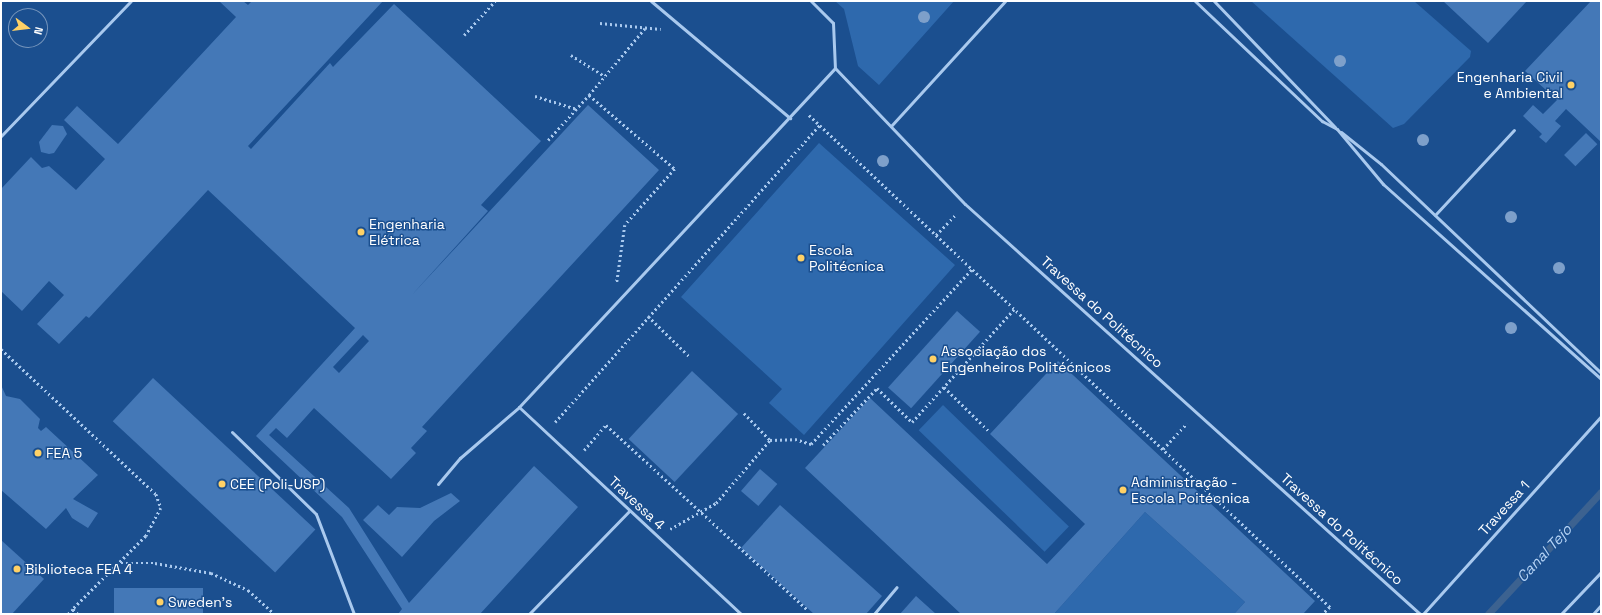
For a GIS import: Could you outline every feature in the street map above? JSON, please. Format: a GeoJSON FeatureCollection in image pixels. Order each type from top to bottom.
{"type":"FeatureCollection","features":[{"type":"Feature","properties":{"kind":"lane"},"geometry":{"type":"LineString","coordinates":[[1,136],[131,1]]}},
{"type":"Feature","properties":{"kind":"lane"},"geometry":{"type":"LineString","coordinates":[[650,1],[790,118]]}},
{"type":"Feature","properties":{"kind":"lane"},"geometry":{"type":"LineString","coordinates":[[438,484],[460,458],[519,407],[835,68],[833,23],[811,1]]}},
{"type":"Feature","properties":{"kind":"lane"},"geometry":{"type":"LineString","coordinates":[[891,126],[1005,1]]}},
{"type":"Feature","properties":{"kind":"lane"},"geometry":{"type":"LineString","coordinates":[[1195,1],[1322,121],[1337,129],[1435,216],[1601,373]]}},
{"type":"Feature","properties":{"kind":"lane"},"geometry":{"type":"LineString","coordinates":[[1214,1],[1337,129],[1383,184],[1601,379]]}},
{"type":"Feature","properties":{"kind":"lane","name":"Travessa do Politécnico"},"geometry":{"type":"LineString","coordinates":[[835,68],[965,204],[1421,614]]}},
{"type":"Feature","properties":{"kind":"lane"},"geometry":{"type":"LineString","coordinates":[[1435,216],[1514,130]]}},
{"type":"Feature","properties":{"kind":"lane","name":"Travessa 4"},"geometry":{"type":"LineString","coordinates":[[519,407],[545,434],[741,614]]}},
{"type":"Feature","properties":{"kind":"lane","name":"Travessa 1"},"geometry":{"type":"LineString","coordinates":[[1421,614],[1601,416]]}},
{"type":"Feature","properties":{"kind":"lane"},"geometry":{"type":"LineString","coordinates":[[232,432],[316,514],[354,614]]}},
{"type":"Feature","properties":{"kind":"lane"},"geometry":{"type":"LineString","coordinates":[[529,614],[629,511]]}},
{"type":"Feature","properties":{"kind":"lane"},"geometry":{"type":"LineString","coordinates":[[1561,614],[1601,572]]}},
{"type":"Feature","properties":{"kind":"lane"},"geometry":{"type":"LineString","coordinates":[[874,614],[897,587]]}},
{"type":"Feature","properties":{"kind":"lane"},"geometry":{"type":"LineString","coordinates":[[1593,614],[1601,606]]}},
{"type":"Feature","properties":{"kind":"path"},"geometry":{"type":"LineString","coordinates":[[464,35],[495,1]]}},
{"type":"Feature","properties":{"kind":"path"},"geometry":{"type":"LineString","coordinates":[[600,23],[688,32]]}},
{"type":"Feature","properties":{"kind":"path"},"geometry":{"type":"LineString","coordinates":[[548,140],[577,109],[645,28]]}},
{"type":"Feature","properties":{"kind":"path"},"geometry":{"type":"LineString","coordinates":[[571,55],[605,76]]}},
{"type":"Feature","properties":{"kind":"path"},"geometry":{"type":"LineString","coordinates":[[589,95],[675,169],[625,225],[619,257]]}},
{"type":"Feature","properties":{"kind":"path"},"geometry":{"type":"LineString","coordinates":[[535,96],[577,109]]}},
{"type":"Feature","properties":{"kind":"path"},"geometry":{"type":"LineString","coordinates":[[800,107],[1330,606],[1323,614]]}},
{"type":"Feature","properties":{"kind":"path"},"geometry":{"type":"LineString","coordinates":[[545,434],[648,316],[820,126]]}},
{"type":"Feature","properties":{"kind":"path"},"geometry":{"type":"LineString","coordinates":[[936,235],[965,204]]}},
{"type":"Feature","properties":{"kind":"path"},"geometry":{"type":"LineString","coordinates":[[744,413],[770,440],[795,440],[811,444],[972,269]]}},
{"type":"Feature","properties":{"kind":"path"},"geometry":{"type":"LineString","coordinates":[[822,445],[877,388],[912,422],[1014,309]]}},
{"type":"Feature","properties":{"kind":"path"},"geometry":{"type":"LineString","coordinates":[[648,316],[689,356]]}},
{"type":"Feature","properties":{"kind":"path"},"geometry":{"type":"LineString","coordinates":[[1,349],[156,494],[161,508],[156,522],[120,563],[68,614]]}},
{"type":"Feature","properties":{"kind":"path"},"geometry":{"type":"LineString","coordinates":[[944,387],[989,431]]}},
{"type":"Feature","properties":{"kind":"path"},"geometry":{"type":"LineString","coordinates":[[1163,449],[1196,412]]}},
{"type":"Feature","properties":{"kind":"path"},"geometry":{"type":"LineString","coordinates":[[574,460],[606,425],[700,513],[808,610]]}},
{"type":"Feature","properties":{"kind":"path"},"geometry":{"type":"LineString","coordinates":[[656,537],[716,504],[770,440]]}},
{"type":"Feature","properties":{"kind":"path"},"geometry":{"type":"LineString","coordinates":[[120,563],[155,563],[211,573],[248,590],[275,614]]}},
{"type":"Feature","properties":{"kind":"path"},"geometry":{"type":"LineString","coordinates":[[73,609],[78,614]]}},
{"type":"Feature","properties":{"kind":"shaded area"},"geometry":{"type":"Polygon","coordinates":[[[835,1],[954,1],[879,85],[858,66],[844,9],[835,1]]]}},
{"type":"Feature","properties":{"kind":"shaded area"},"geometry":{"type":"Polygon","coordinates":[[[1251,1],[1414,1],[1471,51],[1470,57],[1404,124],[1393,128],[1251,1]]]}},
{"type":"Feature","properties":{"kind":"shaded area"},"geometry":{"type":"Polygon","coordinates":[[[819,143],[955,265],[804,435],[769,403],[782,389],[681,297],[819,143]]]}},
{"type":"Feature","properties":{"kind":"shaded area"},"geometry":{"type":"Polygon","coordinates":[[[943,405],[1069,527],[1045,552],[919,430],[943,405]]]}},
{"type":"Feature","properties":{"kind":"shaded area"},"geometry":{"type":"Polygon","coordinates":[[[1145,512],[1245,602],[1234,614],[1054,614],[1145,512]]]}},
{"type":"Feature","properties":{"kind":"building","name":"Engenharia Elétrica"},"geometry":{"type":"Polygon","coordinates":[[[219,1],[243,1],[248,5],[252,1],[383,1],[248,146],[251,149],[330,63],[333,67],[394,4],[541,141],[481,205],[488,211],[410,297],[588,105],[659,170],[422,427],[427,431],[411,448],[416,453],[391,479],[314,408],[287,438],[276,428],[269,435],[349,508],[409,603],[534,466],[578,507],[480,614],[398,614],[402,609],[342,517],[256,436],[355,328],[208,190],[89,318],[86,316],[59,344],[37,324],[64,295],[49,281],[22,311],[1,291],[1,189],[31,157],[42,168],[49,166],[76,190],[105,159],[64,120],[77,106],[118,144],[236,17],[219,1]],[[363,335],[333,367],[339,373],[369,341],[363,335]]]}},
{"type":"Feature","properties":{"kind":"building","name":"Engenharia Civil e Ambiental"},"geometry":{"type":"Polygon","coordinates":[[[1443,1],[1527,1],[1488,43],[1443,1]]]}},
{"type":"Feature","properties":{"kind":"building","name":"Engenharia Civil e Ambiental"},"geometry":{"type":"Polygon","coordinates":[[[1591,1],[1601,1],[1601,142],[1566,109],[1555,121],[1561,126],[1546,143],[1539,137],[1542,134],[1523,116],[1533,105],[1543,114],[1557,100],[1525,71],[1591,1]]]}},
{"type":"Feature","properties":{"kind":"building"},"geometry":{"type":"Polygon","coordinates":[[[52,125],[63,126],[67,134],[54,153],[49,154],[41,152],[39,142],[52,125]]]}},
{"type":"Feature","properties":{"kind":"building"},"geometry":{"type":"Polygon","coordinates":[[[1586,133],[1597,144],[1575,166],[1564,155],[1586,133]]]}},
{"type":"Feature","properties":{"kind":"building","name":"Associação dos Engenheiros Politécnicos"},"geometry":{"type":"Polygon","coordinates":[[[957,311],[980,332],[911,408],[888,388],[957,311]]]}},
{"type":"Feature","properties":{"kind":"building","name":"Administração - Escola Poitécnica"},"geometry":{"type":"Polygon","coordinates":[[[1058,361],[1315,601],[1303,614],[1234,614],[1245,602],[1145,512],[1054,614],[961,614],[805,468],[870,398],[1047,564],[1085,524],[990,434],[1058,361]]]}},
{"type":"Feature","properties":{"kind":"building"},"geometry":{"type":"Polygon","coordinates":[[[692,371],[738,414],[675,482],[629,439],[692,371]]]}},
{"type":"Feature","properties":{"kind":"building","name":"CEE (Poli-USP)"},"geometry":{"type":"Polygon","coordinates":[[[153,378],[315,529],[275,573],[113,421],[153,378]]]}},
{"type":"Feature","properties":{"kind":"building","name":"FEA 5"},"geometry":{"type":"Polygon","coordinates":[[[1,385],[6,396],[20,399],[40,419],[38,428],[41,431],[46,427],[98,475],[73,499],[98,513],[88,528],[72,518],[66,508],[46,529],[1,490],[1,385]]]}},
{"type":"Feature","properties":{"kind":"building"},"geometry":{"type":"Polygon","coordinates":[[[760,469],[777,484],[758,506],[741,491],[760,469]]]}},
{"type":"Feature","properties":{"kind":"building"},"geometry":{"type":"Polygon","coordinates":[[[451,493],[460,501],[434,521],[402,557],[363,520],[378,505],[389,515],[397,507],[420,508],[451,493]]]}},
{"type":"Feature","properties":{"kind":"building"},"geometry":{"type":"Polygon","coordinates":[[[780,505],[882,596],[866,614],[814,614],[741,548],[780,505]]]}},
{"type":"Feature","properties":{"kind":"building","name":"Biblioteca FEA 4"},"geometry":{"type":"Polygon","coordinates":[[[1,540],[44,579],[12,614],[1,614],[1,540]]]}},
{"type":"Feature","properties":{"kind":"building","name":"Sweden's"},"geometry":{"type":"Polygon","coordinates":[[[114,588],[203,588],[203,614],[114,614],[114,588]]]}},
{"type":"Feature","properties":{"kind":"building"},"geometry":{"type":"Polygon","coordinates":[[[916,596],[936,614],[900,614],[916,596]]]}},
{"type":"Feature","properties":{"kind":"waterway","name":"Canal Tejo"},"geometry":{"type":"LineString","coordinates":[[1488,614],[1601,492]]}},
{"type":"Feature","properties":{"kind":"place","name":"Engenharia Civil e Ambiental"},"geometry":{"type":"Point","coordinates":[1571,85]}},
{"type":"Feature","properties":{"kind":"place","name":"Engenharia Elétrica"},"geometry":{"type":"Point","coordinates":[361,232]}},
{"type":"Feature","properties":{"kind":"place","name":"Escola Politécnica"},"geometry":{"type":"Point","coordinates":[801,258]}},
{"type":"Feature","properties":{"kind":"place","name":"Associação dos Engenheiros Politécnicos"},"geometry":{"type":"Point","coordinates":[933,359]}},
{"type":"Feature","properties":{"kind":"place","name":"FEA 5"},"geometry":{"type":"Point","coordinates":[38,453]}},
{"type":"Feature","properties":{"kind":"place","name":"CEE (Poli-USP)"},"geometry":{"type":"Point","coordinates":[222,484]}},
{"type":"Feature","properties":{"kind":"place","name":"Administração - Escola Poitécnica"},"geometry":{"type":"Point","coordinates":[1123,490]}},
{"type":"Feature","properties":{"kind":"place","name":"Biblioteca FEA 4"},"geometry":{"type":"Point","coordinates":[17,569]}},
{"type":"Feature","properties":{"kind":"place","name":"Sweden's"},"geometry":{"type":"Point","coordinates":[160,602]}}]}
